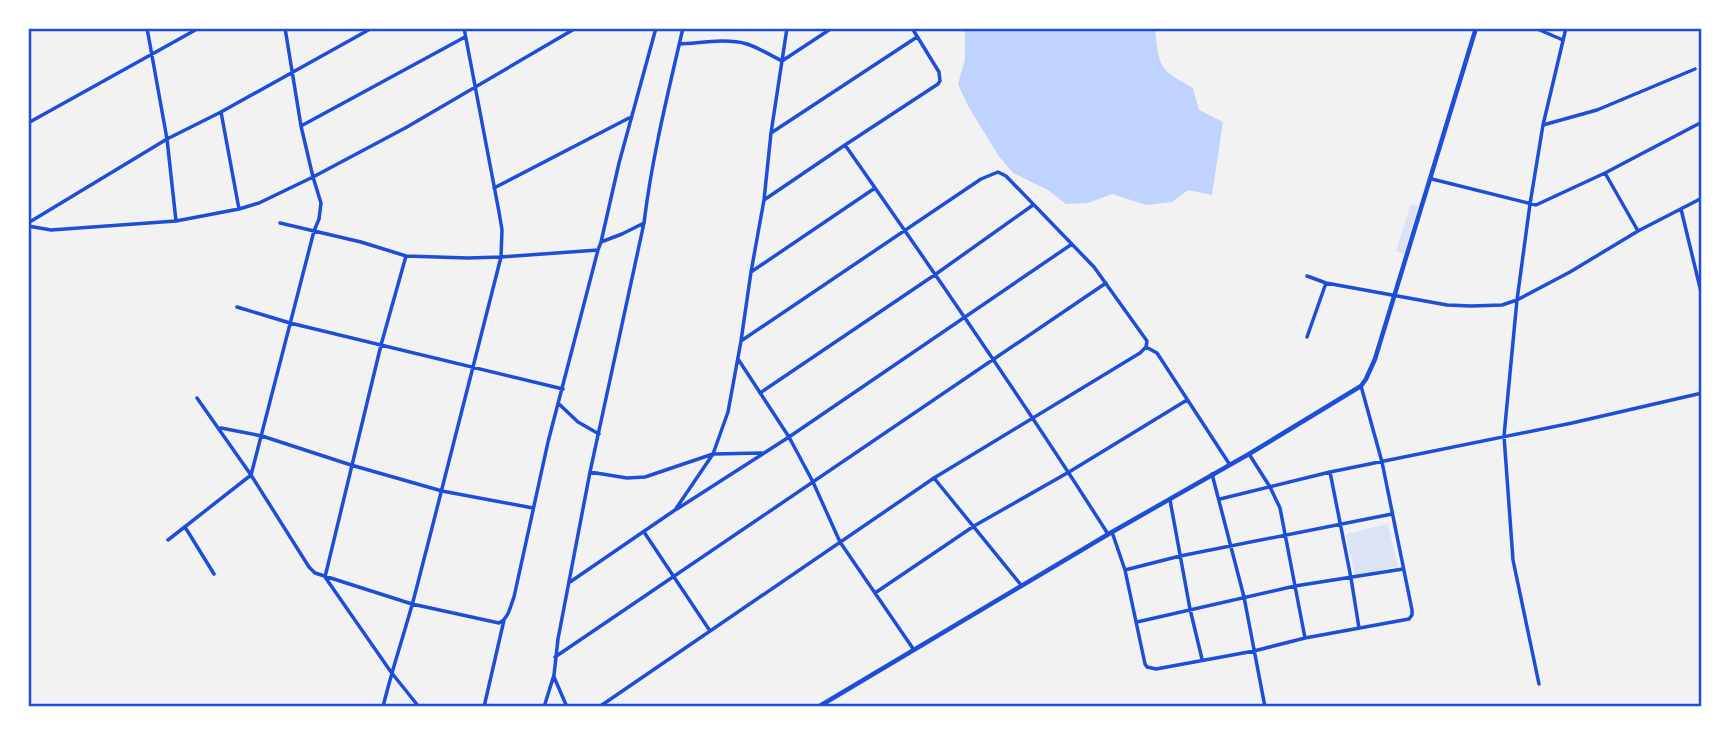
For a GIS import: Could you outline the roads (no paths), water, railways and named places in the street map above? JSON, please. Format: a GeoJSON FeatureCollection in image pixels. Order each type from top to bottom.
{"type":"FeatureCollection","features":[{"type":"Feature","properties":{"kind":"main road"},"geometry":{"type":"LineString","coordinates":[[818,707],[1361,386],[1376,359],[1476,28]]}},
{"type":"Feature","properties":{"kind":"street"},"geometry":{"type":"LineString","coordinates":[[147,28],[167,139],[176,221]]}},
{"type":"Feature","properties":{"kind":"street"},"geometry":{"type":"LineString","coordinates":[[28,123],[200,28]]}},
{"type":"Feature","properties":{"kind":"street"},"geometry":{"type":"LineString","coordinates":[[168,540],[251,475],[319,219],[321,203],[301,126],[285,28]]}},
{"type":"Feature","properties":{"kind":"street"},"geometry":{"type":"LineString","coordinates":[[28,224],[167,139],[372,28]]}},
{"type":"Feature","properties":{"kind":"street"},"geometry":{"type":"LineString","coordinates":[[383,707],[442,491],[501,257],[502,230],[464,28]]}},
{"type":"Feature","properties":{"kind":"street"},"geometry":{"type":"LineString","coordinates":[[28,224],[51,230],[176,221],[239,209],[275,197],[407,127],[576,28]]}},
{"type":"Feature","properties":{"kind":"street"},"geometry":{"type":"LineString","coordinates":[[484,707],[504,620],[514,597],[533,508],[631,117],[656,28]]}},
{"type":"Feature","properties":{"kind":"street"},"geometry":{"type":"LineString","coordinates":[[544,707],[554,675],[555,657],[590,472],[644,223],[654,159],[682,28]]}},
{"type":"Feature","properties":{"kind":"street"},"geometry":{"type":"LineString","coordinates":[[675,510],[713,454],[728,412],[764,200],[787,28]]}},
{"type":"Feature","properties":{"kind":"street"},"geometry":{"type":"LineString","coordinates":[[782,61],[832,28]]}},
{"type":"Feature","properties":{"kind":"street"},"geometry":{"type":"LineString","coordinates":[[764,200],[938,84],[939,72],[912,28]]}},
{"type":"Feature","properties":{"kind":"street"},"geometry":{"type":"LineString","coordinates":[[1535,28],[1563,40]]}},
{"type":"Feature","properties":{"kind":"street"},"geometry":{"type":"LineString","coordinates":[[1539,684],[1513,560],[1504,436],[1517,300],[1530,204],[1543,125],[1566,28]]}},
{"type":"Feature","properties":{"kind":"street"},"geometry":{"type":"LineString","coordinates":[[301,126],[465,37]]}},
{"type":"Feature","properties":{"kind":"street"},"geometry":{"type":"LineString","coordinates":[[771,133],[917,37]]}},
{"type":"Feature","properties":{"kind":"street"},"geometry":{"type":"LineString","coordinates":[[679,44],[731,41],[755,47],[782,61]]}},
{"type":"Feature","properties":{"kind":"street"},"geometry":{"type":"LineString","coordinates":[[1543,125],[1597,110],[1695,69]]}},
{"type":"Feature","properties":{"kind":"street"},"geometry":{"type":"LineString","coordinates":[[221,112],[239,209]]}},
{"type":"Feature","properties":{"kind":"street"},"geometry":{"type":"LineString","coordinates":[[494,188],[631,117]]}},
{"type":"Feature","properties":{"kind":"street"},"geometry":{"type":"LineString","coordinates":[[1432,179],[1530,204],[1539,203],[1605,173],[1702,122]]}},
{"type":"Feature","properties":{"kind":"street"},"geometry":{"type":"LineString","coordinates":[[845,145],[994,359],[1110,534],[1125,570],[1147,667],[1156,669],[1411,617],[1413,613],[1382,462],[1361,386]]}},
{"type":"Feature","properties":{"kind":"street"},"geometry":{"type":"LineString","coordinates":[[598,707],[934,478],[1146,347],[1146,338],[1094,267],[1006,176],[998,172],[981,179],[741,341]]}},
{"type":"Feature","properties":{"kind":"street"},"geometry":{"type":"LineString","coordinates":[[1605,173],[1638,231]]}},
{"type":"Feature","properties":{"kind":"street"},"geometry":{"type":"LineString","coordinates":[[751,272],[876,188]]}},
{"type":"Feature","properties":{"kind":"street"},"geometry":{"type":"LineString","coordinates":[[1307,276],[1326,283],[1447,305],[1503,305],[1570,272],[1638,231],[1702,198]]}},
{"type":"Feature","properties":{"kind":"street"},"geometry":{"type":"LineString","coordinates":[[760,393],[1033,205]]}},
{"type":"Feature","properties":{"kind":"street"},"geometry":{"type":"LineString","coordinates":[[1681,209],[1702,296]]}},
{"type":"Feature","properties":{"kind":"street"},"geometry":{"type":"LineString","coordinates":[[280,223],[361,242],[406,256],[501,257],[598,250]]}},
{"type":"Feature","properties":{"kind":"street"},"geometry":{"type":"LineString","coordinates":[[601,242],[644,223]]}},
{"type":"Feature","properties":{"kind":"street"},"geometry":{"type":"LineString","coordinates":[[569,583],[1072,244]]}},
{"type":"Feature","properties":{"kind":"street"},"geometry":{"type":"LineString","coordinates":[[406,256],[381,345],[325,577],[391,672],[419,707]]}},
{"type":"Feature","properties":{"kind":"street"},"geometry":{"type":"LineString","coordinates":[[555,657],[1107,283]]}},
{"type":"Feature","properties":{"kind":"street"},"geometry":{"type":"LineString","coordinates":[[1307,337],[1326,283]]}},
{"type":"Feature","properties":{"kind":"street"},"geometry":{"type":"LineString","coordinates":[[237,307],[290,323],[563,389]]}},
{"type":"Feature","properties":{"kind":"street"},"geometry":{"type":"LineString","coordinates":[[1146,347],[1157,353],[1230,465]]}},
{"type":"Feature","properties":{"kind":"street"},"geometry":{"type":"LineString","coordinates":[[738,359],[789,437],[840,542],[914,650]]}},
{"type":"Feature","properties":{"kind":"street"},"geometry":{"type":"LineString","coordinates":[[1220,499],[1329,472],[1572,423],[1702,393]]}},
{"type":"Feature","properties":{"kind":"street"},"geometry":{"type":"LineString","coordinates":[[197,398],[315,573],[412,604],[499,623],[504,620]]}},
{"type":"Feature","properties":{"kind":"street"},"geometry":{"type":"LineString","coordinates":[[875,593],[974,526],[1187,400]]}},
{"type":"Feature","properties":{"kind":"street"},"geometry":{"type":"LineString","coordinates":[[559,404],[578,422],[598,434]]}},
{"type":"Feature","properties":{"kind":"street"},"geometry":{"type":"LineString","coordinates":[[219,427],[262,436],[442,491],[533,508]]}},
{"type":"Feature","properties":{"kind":"street"},"geometry":{"type":"LineString","coordinates":[[590,472],[627,478],[645,477],[713,454],[765,453]]}},
{"type":"Feature","properties":{"kind":"street"},"geometry":{"type":"LineString","coordinates":[[1249,454],[1280,508],[1305,638]]}},
{"type":"Feature","properties":{"kind":"street"},"geometry":{"type":"LineString","coordinates":[[1329,472],[1359,628]]}},
{"type":"Feature","properties":{"kind":"street"},"geometry":{"type":"LineString","coordinates":[[1212,474],[1244,597],[1265,707]]}},
{"type":"Feature","properties":{"kind":"street"},"geometry":{"type":"LineString","coordinates":[[934,478],[1023,587]]}},
{"type":"Feature","properties":{"kind":"street"},"geometry":{"type":"LineString","coordinates":[[1170,500],[1202,659]]}},
{"type":"Feature","properties":{"kind":"street"},"geometry":{"type":"LineString","coordinates":[[1125,570],[1180,556],[1392,514]]}},
{"type":"Feature","properties":{"kind":"street"},"geometry":{"type":"LineString","coordinates":[[185,527],[214,574]]}},
{"type":"Feature","properties":{"kind":"street"},"geometry":{"type":"LineString","coordinates":[[644,532],[710,631]]}},
{"type":"Feature","properties":{"kind":"street"},"geometry":{"type":"LineString","coordinates":[[1137,622],[1295,586],[1404,569]]}},
{"type":"Feature","properties":{"kind":"street"},"geometry":{"type":"LineString","coordinates":[[554,675],[567,707]]}},
{"type":"Feature","properties":{"kind":"water"},"geometry":{"type":"Polygon","coordinates":[[[955,28],[1155,28],[1162,66],[1193,88],[1199,110],[1223,122],[1212,195],[1188,190],[1172,202],[1146,205],[1112,194],[1088,203],[1066,204],[1048,190],[1013,173],[998,155],[958,84],[965,59],[965,33],[955,28]]]}}]}
